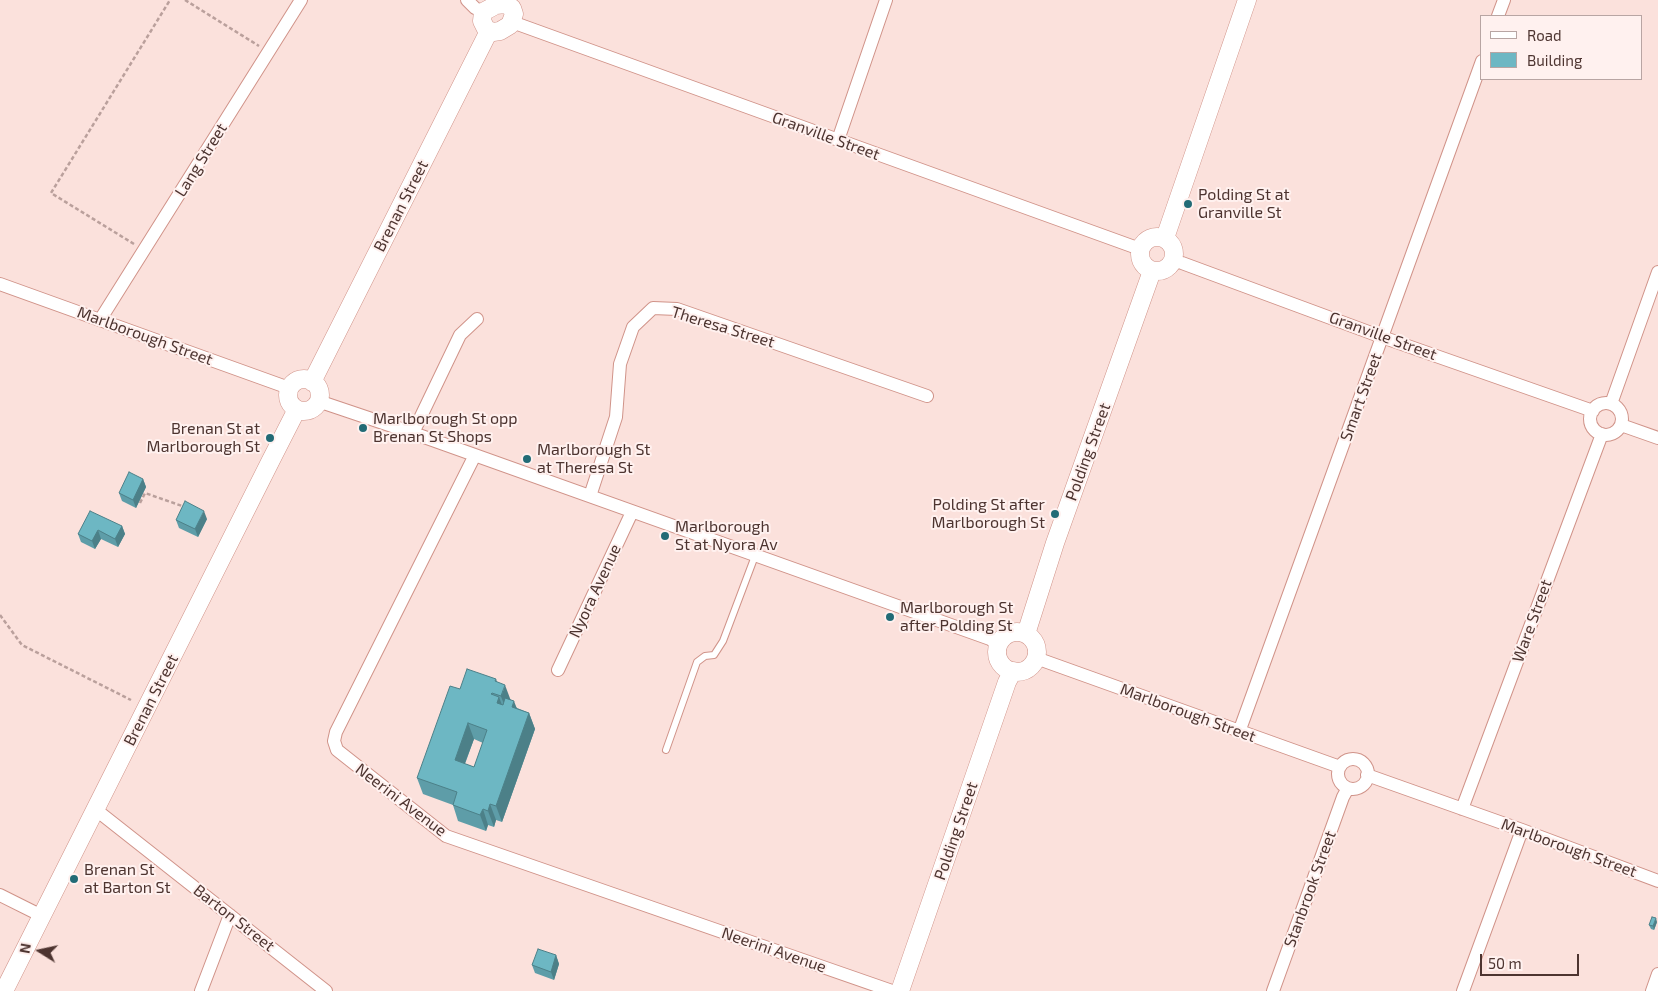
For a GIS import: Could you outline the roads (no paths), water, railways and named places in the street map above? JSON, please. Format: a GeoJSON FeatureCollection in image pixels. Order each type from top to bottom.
{"type":"FeatureCollection","features":[{"type":"Feature","properties":{"kind":"street","name":"Lang Street"},"geometry":{"type":"LineString","coordinates":[[100,320],[301,0]]}},
{"type":"Feature","properties":{"kind":"street"},"geometry":{"type":"LineString","coordinates":[[467,0],[475,8],[483,12]]}},
{"type":"Feature","properties":{"kind":"street"},"geometry":{"type":"LineString","coordinates":[[838,140],[886,0]]}},
{"type":"Feature","properties":{"kind":"street"},"geometry":{"type":"LineString","coordinates":[[1165,238],[1247,0]]}},
{"type":"Feature","properties":{"kind":"street"},"geometry":{"type":"LineString","coordinates":[[1498,15],[1504,0]]}},
{"type":"Feature","properties":{"kind":"street"},"geometry":{"type":"LineString","coordinates":[[506,2],[513,11],[512,22],[500,31],[489,31],[483,26],[483,12],[492,6],[506,2]]}},
{"type":"Feature","properties":{"kind":"street","name":"Granville Street"},"geometry":{"type":"LineString","coordinates":[[512,22],[1140,249]]}},
{"type":"Feature","properties":{"kind":"street","name":"Brenan Street"},"geometry":{"type":"LineString","coordinates":[[312,382],[489,31]]}},
{"type":"Feature","properties":{"kind":"street","name":"Smart Street"},"geometry":{"type":"LineString","coordinates":[[1239,732],[1480,67]]}},
{"type":"Feature","properties":{"kind":"street"},"geometry":{"type":"LineString","coordinates":[[1158,236],[1170,242],[1174,248],[1175,255],[1173,261],[1164,270],[1152,271],[1146,268],[1142,262],[1140,249],[1150,238],[1158,236]]}},
{"type":"Feature","properties":{"kind":"street","name":"Granville Street"},"geometry":{"type":"LineString","coordinates":[[1173,261],[1382,337],[1593,410]]}},
{"type":"Feature","properties":{"kind":"street","name":"Polding Street"},"geometry":{"type":"LineString","coordinates":[[1026,634],[1055,543],[1152,271]]}},
{"type":"Feature","properties":{"kind":"street"},"geometry":{"type":"LineString","coordinates":[[1611,404],[1658,272]]}},
{"type":"Feature","properties":{"kind":"street","name":"Marlborough Street"},"geometry":{"type":"LineString","coordinates":[[0,284],[290,388]]}},
{"type":"Feature","properties":{"kind":"street","name":"Theresa Street"},"geometry":{"type":"LineString","coordinates":[[590,496],[616,417],[620,364],[633,327],[654,308],[677,309],[928,396]]}},
{"type":"Feature","properties":{"kind":"street"},"geometry":{"type":"LineString","coordinates":[[413,433],[460,335],[477,319]]}},
{"type":"Feature","properties":{"kind":"street"},"geometry":{"type":"LineString","coordinates":[[305,379],[312,382],[318,389],[318,401],[310,409],[299,410],[292,406],[289,400],[290,388],[298,380],[305,379]]}},
{"type":"Feature","properties":{"kind":"street"},"geometry":{"type":"LineString","coordinates":[[318,401],[413,433],[990,639],[998,645]]}},
{"type":"Feature","properties":{"kind":"street"},"geometry":{"type":"LineString","coordinates":[[1601,404],[1611,404],[1620,410],[1621,425],[1614,432],[1602,434],[1592,426],[1591,415],[1593,410],[1601,404]]}},
{"type":"Feature","properties":{"kind":"street","name":"Brenan Street"},"geometry":{"type":"LineString","coordinates":[[4,991],[291,422],[299,410]]}},
{"type":"Feature","properties":{"kind":"street"},"geometry":{"type":"LineString","coordinates":[[1621,425],[1658,438]]}},
{"type":"Feature","properties":{"kind":"street","name":"Ware Street"},"geometry":{"type":"LineString","coordinates":[[1462,809],[1602,434]]}},
{"type":"Feature","properties":{"kind":"street","name":"Neerini Avenue"},"geometry":{"type":"LineString","coordinates":[[474,455],[336,732],[334,741],[337,750],[446,836],[892,991]]}},
{"type":"Feature","properties":{"kind":"street","name":"Nyora Avenue"},"geometry":{"type":"LineString","coordinates":[[558,670],[632,512]]}},
{"type":"Feature","properties":{"kind":"street"},"geometry":{"type":"LineString","coordinates":[[1018,632],[1026,634],[1032,638],[1035,644],[1036,658],[1027,669],[1020,672],[1012,671],[1005,668],[1000,661],[998,645],[1003,638],[1010,634],[1018,632]]}},
{"type":"Feature","properties":{"kind":"street","name":"Marlborough Street"},"geometry":{"type":"LineString","coordinates":[[1036,658],[1340,767]]}},
{"type":"Feature","properties":{"kind":"street","name":"Polding Street"},"geometry":{"type":"LineString","coordinates":[[900,991],[1012,671]]}},
{"type":"Feature","properties":{"kind":"street"},"geometry":{"type":"LineString","coordinates":[[1347,760],[1357,760],[1365,766],[1366,780],[1361,786],[1353,789],[1344,787],[1339,780],[1340,767],[1347,760]]}},
{"type":"Feature","properties":{"kind":"street","name":"Marlborough Street"},"geometry":{"type":"LineString","coordinates":[[1367,775],[1658,881]]}},
{"type":"Feature","properties":{"kind":"street","name":"Stanbrook Street"},"geometry":{"type":"LineString","coordinates":[[1273,991],[1343,797],[1348,788]]}},
{"type":"Feature","properties":{"kind":"street","name":"Barton Street"},"geometry":{"type":"LineString","coordinates":[[95,809],[326,991]]}},
{"type":"Feature","properties":{"kind":"street"},"geometry":{"type":"LineString","coordinates":[[1463,991],[1522,830]]}},
{"type":"Feature","properties":{"kind":"street"},"geometry":{"type":"LineString","coordinates":[[0,896],[42,916]]}},
{"type":"Feature","properties":{"kind":"street"},"geometry":{"type":"LineString","coordinates":[[201,991],[230,915]]}},
{"type":"Feature","properties":{"kind":"street"},"geometry":{"type":"LineString","coordinates":[[1652,991],[1658,974]]}},
{"type":"Feature","properties":{"kind":"lane"},"geometry":{"type":"LineString","coordinates":[[666,750],[697,662],[706,656],[714,655],[723,641],[755,556]]}},
{"type":"Feature","properties":{"kind":"place","name":"Polding St at Granville St"},"geometry":{"type":"Point","coordinates":[1188,204]}},
{"type":"Feature","properties":{"kind":"place","name":"Marlborough St opp Brenan St Shops"},"geometry":{"type":"Point","coordinates":[363,428]}},
{"type":"Feature","properties":{"kind":"place","name":"Brenan St at Marlborough St"},"geometry":{"type":"Point","coordinates":[270,438]}},
{"type":"Feature","properties":{"kind":"place","name":"Marlborough St at Theresa St"},"geometry":{"type":"Point","coordinates":[527,459]}},
{"type":"Feature","properties":{"kind":"place","name":"Polding St after Marlborough St"},"geometry":{"type":"Point","coordinates":[1055,514]}},
{"type":"Feature","properties":{"kind":"place","name":"Marlborough St at Nyora Av"},"geometry":{"type":"Point","coordinates":[665,536]}},
{"type":"Feature","properties":{"kind":"place","name":"Marlborough St after Polding St"},"geometry":{"type":"Point","coordinates":[890,617]}},
{"type":"Feature","properties":{"kind":"place","name":"Brenan St at Barton St"},"geometry":{"type":"Point","coordinates":[74,879]}}]}
